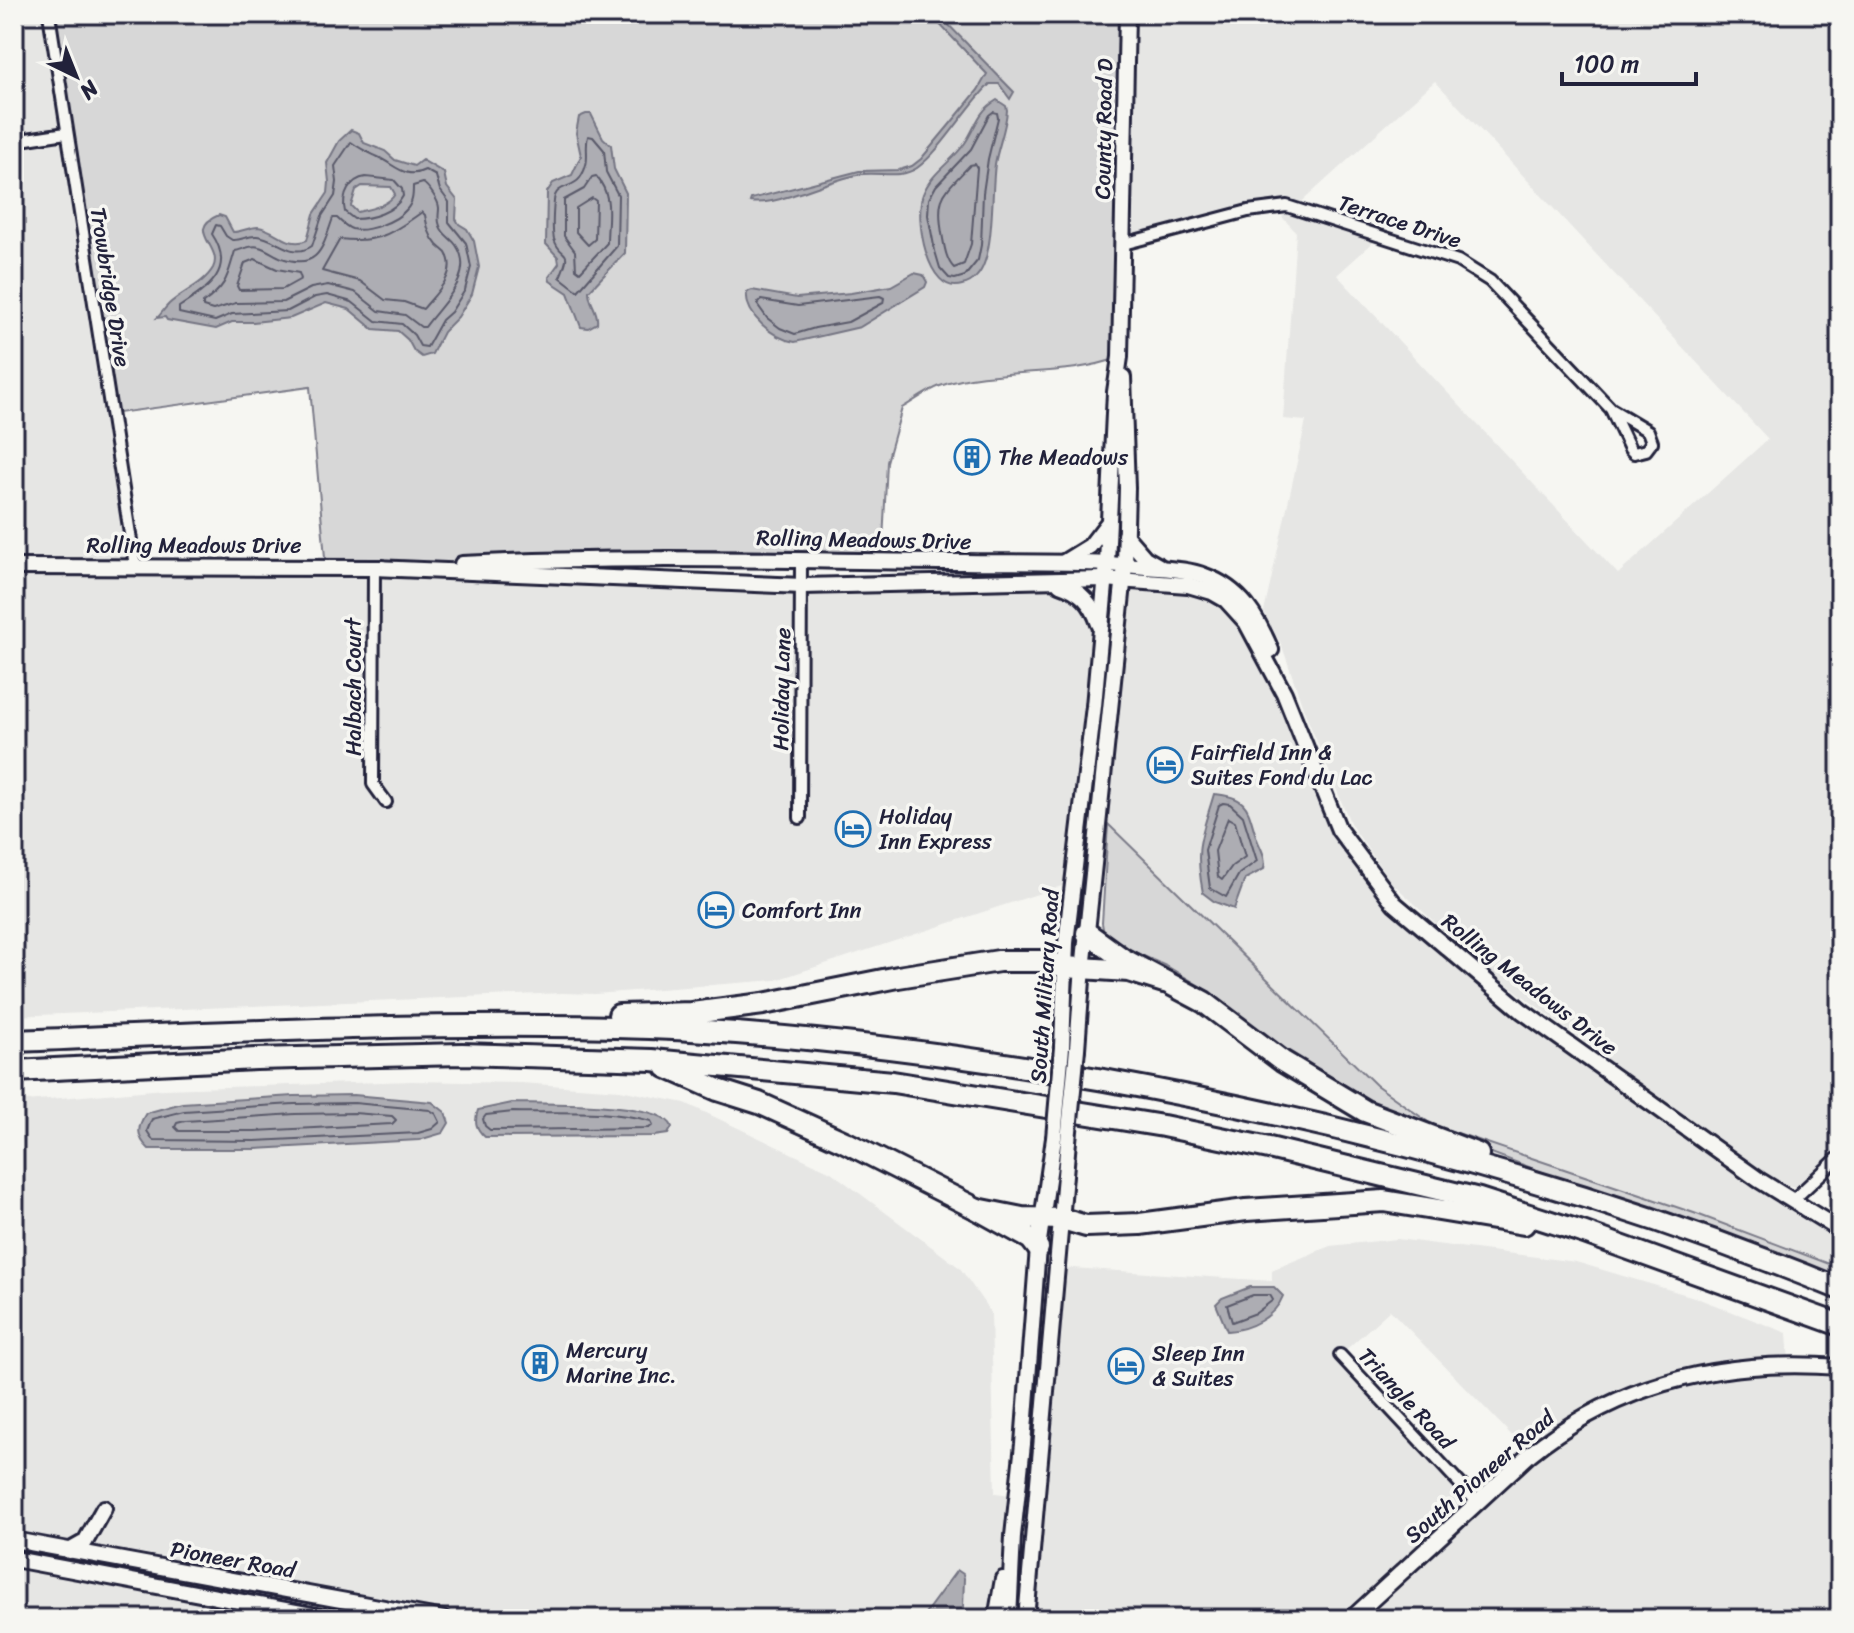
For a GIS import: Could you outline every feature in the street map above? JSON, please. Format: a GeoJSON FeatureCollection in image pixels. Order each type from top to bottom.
{"type":"FeatureCollection","features":[{"type":"Feature","properties":{"kind":"highway"},"geometry":{"type":"LineString","coordinates":[[1087,933],[1106,949],[1204,1002],[1282,1061],[1365,1111],[1594,1198],[1727,1244],[1840,1289]]}},
{"type":"Feature","properties":{"kind":"highway"},"geometry":{"type":"LineString","coordinates":[[465,1024],[545,1017],[692,1013],[763,1004],[999,961],[1045,961],[1074,967],[1129,971],[1164,982]]}},
{"type":"Feature","properties":{"kind":"highway"},"geometry":{"type":"LineString","coordinates":[[14,1041],[465,1024],[653,1029],[899,1048],[992,1061],[1280,1114],[1594,1198]]}},
{"type":"Feature","properties":{"kind":"highway"},"geometry":{"type":"LineString","coordinates":[[14,1071],[256,1059],[448,1054],[652,1060],[893,1082],[1163,1126],[1269,1148],[1479,1199],[1582,1232],[1840,1325]]}},
{"type":"Feature","properties":{"kind":"highway"},"geometry":{"type":"LineString","coordinates":[[652,1060],[845,1142],[977,1209],[1031,1239],[1038,1248]]}},
{"type":"Feature","properties":{"kind":"highway"},"geometry":{"type":"LineString","coordinates":[[977,1209],[1086,1226],[1140,1224],[1246,1210],[1384,1201],[1582,1232]]}},
{"type":"Feature","properties":{"kind":"main road","name":"County Road D"},"geometry":{"type":"LineString","coordinates":[[1123,244],[1127,14]]}},
{"type":"Feature","properties":{"kind":"main road","name":"South Military Road"},"geometry":{"type":"LineString","coordinates":[[1026,1619],[1053,1219],[1070,1048],[1107,563],[1115,392],[1120,357],[1123,244]]}},
{"type":"Feature","properties":{"kind":"main road","name":"South Military Road"},"geometry":{"type":"LineString","coordinates":[[1074,967],[1087,933],[1124,573],[1125,397],[1120,357]]}},
{"type":"Feature","properties":{"kind":"main road"},"geometry":{"type":"LineString","coordinates":[[1062,563],[1090,546],[1109,520]]}},
{"type":"Feature","properties":{"kind":"main road"},"geometry":{"type":"LineString","coordinates":[[1125,535],[1145,558],[1162,569]]}},
{"type":"Feature","properties":{"kind":"main road","name":"Rolling Meadows Drive"},"geometry":{"type":"LineString","coordinates":[[374,568],[565,559],[1107,563],[1124,573],[1188,585],[1226,600],[1246,622],[1284,693]]}},
{"type":"Feature","properties":{"kind":"main road","name":"Rolling Meadows Drive"},"geometry":{"type":"LineString","coordinates":[[14,567],[374,568],[803,586],[1056,582],[1104,579],[1124,573],[1162,569],[1194,572],[1209,577],[1241,598],[1252,613],[1268,644],[1284,693],[1339,830],[1394,903],[1522,1011],[1792,1201],[1840,1230]]}},
{"type":"Feature","properties":{"kind":"main road"},"geometry":{"type":"LineString","coordinates":[[1056,582],[1073,588],[1085,597],[1095,611],[1100,626]]}},
{"type":"Feature","properties":{"kind":"main road","name":"South Military Road"},"geometry":{"type":"LineString","coordinates":[[1009,1619],[1013,1536],[1038,1248],[1053,1219]]}},
{"type":"Feature","properties":{"kind":"main road","name":"South Pioneer Road"},"geometry":{"type":"LineString","coordinates":[[1351,1619],[1557,1434],[1598,1409],[1628,1394],[1706,1372],[1789,1363],[1840,1367]]}},
{"type":"Feature","properties":{"kind":"main road"},"geometry":{"type":"LineString","coordinates":[[69,1551],[81,1546],[88,1538],[104,1508]]}},
{"type":"Feature","properties":{"kind":"main road"},"geometry":{"type":"LineString","coordinates":[[996,1619],[1013,1536]]}},
{"type":"Feature","properties":{"kind":"main road","name":"Pioneer Road"},"geometry":{"type":"LineString","coordinates":[[14,1540],[444,1619]]}},
{"type":"Feature","properties":{"kind":"main road","name":"Pioneer Road"},"geometry":{"type":"LineString","coordinates":[[14,1559],[333,1619]]}},
{"type":"Feature","properties":{"kind":"street","name":"Trowbridge Drive"},"geometry":{"type":"LineString","coordinates":[[49,14],[135,566]]}},
{"type":"Feature","properties":{"kind":"street"},"geometry":{"type":"LineString","coordinates":[[14,141],[66,133]]}},
{"type":"Feature","properties":{"kind":"street","name":"Terrace Drive"},"geometry":{"type":"LineString","coordinates":[[1123,244],[1248,211],[1287,206],[1458,261],[1490,281],[1611,409],[1648,431],[1652,442],[1650,447],[1640,453],[1630,449],[1611,409]]}},
{"type":"Feature","properties":{"kind":"street","name":"Holiday Lane"},"geometry":{"type":"LineString","coordinates":[[800,818],[801,561]]}},
{"type":"Feature","properties":{"kind":"street","name":"Halbach Court"},"geometry":{"type":"LineString","coordinates":[[374,568],[373,784],[386,802]]}},
{"type":"Feature","properties":{"kind":"street"},"geometry":{"type":"LineString","coordinates":[[1792,1201],[1840,1156]]}},
{"type":"Feature","properties":{"kind":"street","name":"Triangle Road"},"geometry":{"type":"LineString","coordinates":[[1340,1355],[1478,1503]]}},
{"type":"Feature","properties":{"kind":"shaded area"},"geometry":{"type":"Polygon","coordinates":[[[14,14],[49,14],[135,566],[571,577],[1056,582],[1073,588],[1100,626],[1074,882],[776,980],[595,994],[14,1016],[14,14]]]}},
{"type":"Feature","properties":{"kind":"shaded area"},"geometry":{"type":"Polygon","coordinates":[[[49,14],[1127,14],[1120,357],[1076,368],[962,380],[935,388],[902,408],[887,462],[882,562],[565,559],[326,569],[310,387],[111,414],[49,14]]]}},
{"type":"Feature","properties":{"kind":"shaded area"},"geometry":{"type":"Polygon","coordinates":[[[1127,14],[1840,14],[1840,1150],[1801,1186],[1782,1184],[1681,1114],[1480,964],[1391,882],[1351,825],[1305,713],[1282,646],[1264,612],[1306,421],[1283,419],[1296,232],[1282,217],[1288,211],[1377,239],[1337,275],[1618,574],[1768,439],[1435,81],[1296,207],[1287,206],[1123,244],[1127,14]]]}},
{"type":"Feature","properties":{"kind":"shaded area"},"geometry":{"type":"Polygon","coordinates":[[[1123,580],[1202,588],[1245,622],[1339,830],[1369,869],[1482,979],[1840,1230],[1840,1268],[1694,1213],[1431,1124],[1376,1085],[1100,816],[1123,580]]]}},
{"type":"Feature","properties":{"kind":"shaded area"},"geometry":{"type":"Polygon","coordinates":[[[1108,824],[1376,1085],[1431,1124],[1694,1213],[1840,1268],[1840,1283],[1419,1126],[1373,1106],[1304,1066],[1208,991],[1104,935],[1102,923],[1108,824]]]}},
{"type":"Feature","properties":{"kind":"shaded area"},"geometry":{"type":"Polygon","coordinates":[[[412,1081],[521,1083],[620,1090],[685,1103],[831,1172],[960,1268],[991,1313],[995,1493],[1012,1495],[993,1619],[499,1619],[267,1581],[220,1568],[142,1553],[14,1534],[14,1102],[164,1089],[412,1081]]]}},
{"type":"Feature","properties":{"kind":"shaded area"},"geometry":{"type":"Polygon","coordinates":[[[1397,1239],[1576,1262],[1694,1297],[1787,1333],[1789,1363],[1840,1367],[1840,1619],[1037,1619],[1037,1561],[1057,1267],[1272,1281],[1272,1270],[1330,1246],[1397,1239]],[[1390,1310],[1340,1355],[1477,1502],[1525,1449],[1390,1310]]]}},
{"type":"Feature","properties":{"kind":"shaded area"},"geometry":{"type":"Polygon","coordinates":[[[14,1565],[306,1619],[14,1619],[14,1565]]]}},
{"type":"Feature","properties":{"kind":"water"},"geometry":{"type":"Polygon","coordinates":[[[930,14],[938,14],[1014,92],[1010,99],[999,84],[990,84],[936,151],[911,171],[863,174],[775,200],[750,202],[751,199],[859,171],[899,170],[921,159],[978,90],[987,74],[930,14]]]}},
{"type":"Feature","properties":{"kind":"water"},"geometry":{"type":"Polygon","coordinates":[[[997,100],[1007,110],[995,164],[987,254],[983,267],[974,279],[964,285],[950,285],[940,279],[926,252],[920,219],[923,194],[931,180],[965,143],[981,114],[997,100]]]}},
{"type":"Feature","properties":{"kind":"water"},"geometry":{"type":"Polygon","coordinates":[[[591,114],[603,138],[611,145],[614,169],[626,193],[625,253],[589,291],[597,323],[588,328],[581,327],[568,293],[550,281],[549,277],[559,263],[558,257],[546,244],[547,192],[553,183],[572,175],[581,156],[576,133],[579,117],[591,114]]]}},
{"type":"Feature","properties":{"kind":"water"},"geometry":{"type":"Polygon","coordinates":[[[351,130],[359,133],[364,143],[385,151],[395,160],[414,166],[422,160],[444,173],[447,187],[457,200],[456,219],[474,241],[479,267],[472,294],[458,317],[443,332],[432,354],[422,357],[398,331],[373,329],[349,309],[326,303],[291,318],[232,322],[216,329],[167,320],[165,317],[157,318],[169,304],[204,279],[213,268],[214,253],[204,227],[219,215],[225,217],[233,232],[258,227],[294,242],[307,240],[314,214],[328,193],[327,163],[339,141],[351,130]],[[362,186],[356,190],[351,206],[357,212],[383,204],[395,194],[391,187],[362,186]]]}},
{"type":"Feature","properties":{"kind":"water"},"geometry":{"type":"Polygon","coordinates":[[[914,273],[923,275],[927,282],[925,287],[860,327],[795,342],[770,331],[755,317],[747,301],[747,292],[752,290],[797,298],[851,293],[891,286],[914,273]]]}},
{"type":"Feature","properties":{"kind":"water"},"geometry":{"type":"Polygon","coordinates":[[[1214,794],[1235,798],[1246,807],[1264,857],[1264,869],[1245,879],[1234,909],[1215,902],[1203,893],[1200,877],[1202,832],[1214,794]]]}},
{"type":"Feature","properties":{"kind":"water"},"geometry":{"type":"Polygon","coordinates":[[[354,1095],[432,1102],[445,1112],[449,1123],[443,1133],[419,1140],[255,1149],[149,1149],[140,1136],[146,1113],[182,1103],[354,1095]]]}},
{"type":"Feature","properties":{"kind":"water"},"geometry":{"type":"Polygon","coordinates":[[[512,1103],[625,1108],[664,1118],[672,1127],[668,1134],[654,1136],[485,1137],[477,1125],[478,1110],[512,1103]]]}},
{"type":"Feature","properties":{"kind":"water"},"geometry":{"type":"Polygon","coordinates":[[[1250,1287],[1274,1287],[1283,1296],[1274,1310],[1260,1321],[1227,1331],[1216,1304],[1222,1298],[1250,1287]]]}},
{"type":"Feature","properties":{"kind":"water"},"geometry":{"type":"Polygon","coordinates":[[[957,1570],[964,1578],[960,1618],[921,1619],[957,1570]]]}},
{"type":"Feature","properties":{"kind":"place","name":"The Meadows"},"geometry":{"type":"Point","coordinates":[972,457]}},
{"type":"Feature","properties":{"kind":"place","name":"Fairfield Inn & Suites Fond du Lac"},"geometry":{"type":"Point","coordinates":[1165,765]}},
{"type":"Feature","properties":{"kind":"place","name":"Holiday Inn Express"},"geometry":{"type":"Point","coordinates":[853,829]}},
{"type":"Feature","properties":{"kind":"place","name":"Comfort Inn"},"geometry":{"type":"Point","coordinates":[716,910]}},
{"type":"Feature","properties":{"kind":"place","name":"Mercury Marine Inc."},"geometry":{"type":"Point","coordinates":[540,1363]}},
{"type":"Feature","properties":{"kind":"place","name":"Sleep Inn & Suites"},"geometry":{"type":"Point","coordinates":[1126,1366]}}]}
